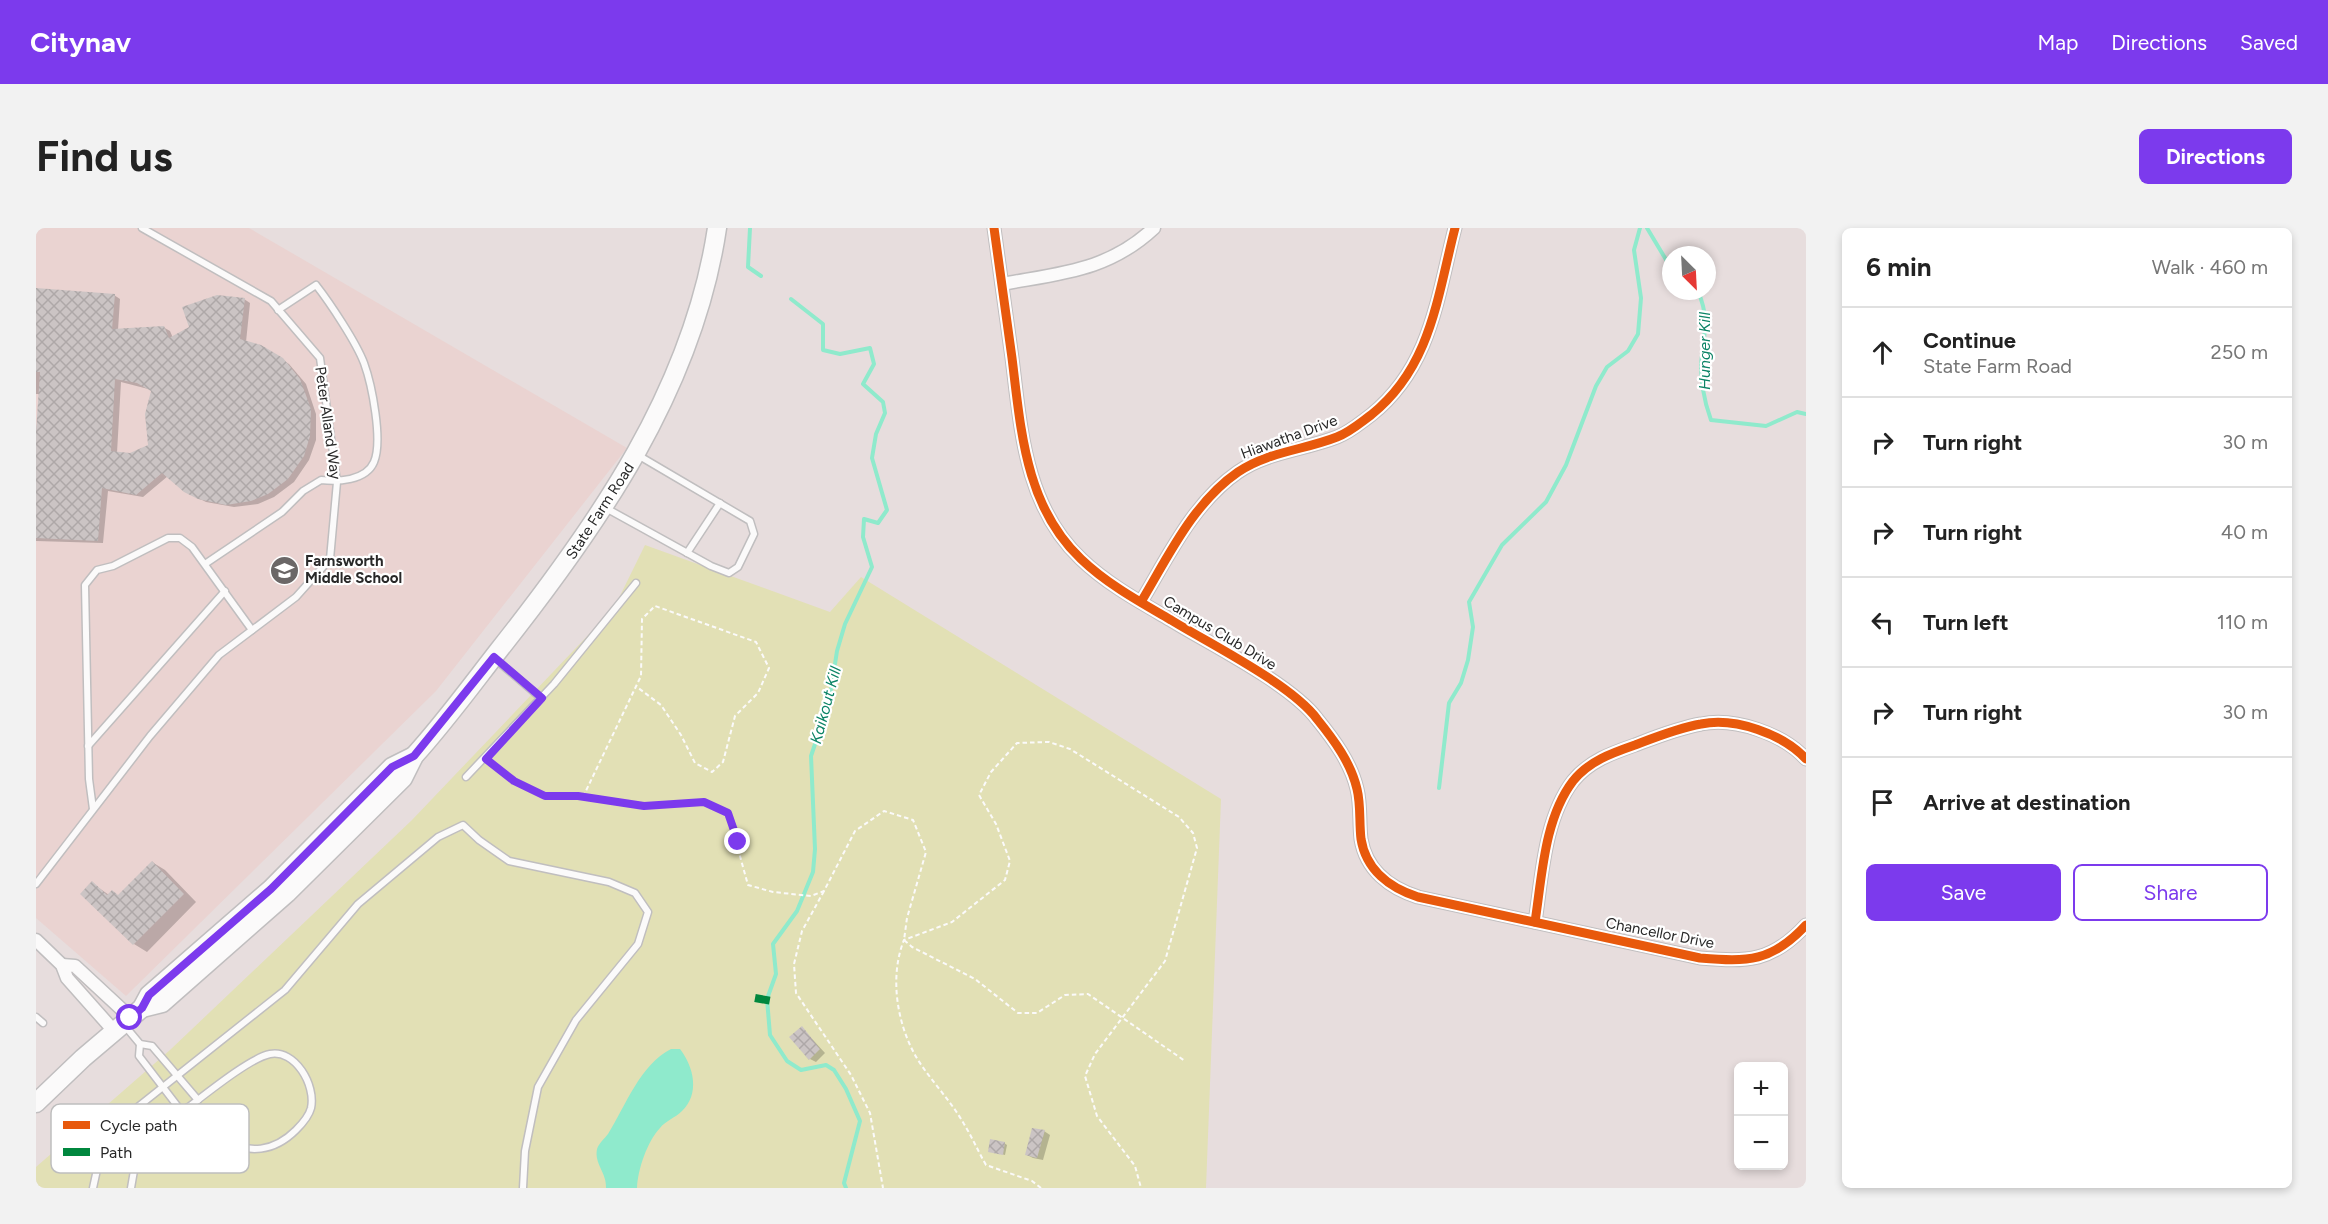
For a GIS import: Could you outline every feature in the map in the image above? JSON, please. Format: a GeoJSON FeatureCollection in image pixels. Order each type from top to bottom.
{"type":"FeatureCollection","features":[{"type":"Feature","properties":{"kind":"main road","name":"State Farm Road"},"geometry":{"type":"LineString","coordinates":[[36,1103],[128,1020],[162,1002],[287,893],[403,778],[414,756],[548,588],[604,507],[636,454],[684,351],[711,266],[717,228]]}},
{"type":"Feature","properties":{"kind":"street","name":"Campus Club Drive"},"geometry":{"type":"LineString","coordinates":[[994,228],[1024,453],[1043,506],[1054,526],[1080,558],[1141,602],[1296,698],[1316,716],[1350,768],[1360,801],[1362,840],[1367,857],[1374,870],[1400,891]]}},
{"type":"Feature","properties":{"kind":"street"},"geometry":{"type":"LineString","coordinates":[[1002,284],[1105,262],[1138,243],[1154,228]]}},
{"type":"Feature","properties":{"kind":"street","name":"Hiawatha Drive"},"geometry":{"type":"LineString","coordinates":[[1141,602],[1206,500],[1237,472],[1265,458],[1339,436],[1388,401],[1414,367],[1430,330],[1455,228]]}},
{"type":"Feature","properties":{"kind":"street"},"geometry":{"type":"LineString","coordinates":[[1534,922],[1548,840],[1557,813],[1573,781],[1589,765],[1608,755],[1702,723],[1751,729],[1781,739],[1806,759]]}},
{"type":"Feature","properties":{"kind":"street","name":"Chancellor Drive"},"geometry":{"type":"LineString","coordinates":[[1400,891],[1700,958],[1733,961],[1761,958],[1796,936],[1806,925]]}},
{"type":"Feature","properties":{"kind":"street"},"geometry":{"type":"LineString","coordinates":[[36,940],[62,965],[67,978],[128,1020]]}},
{"type":"Feature","properties":{"kind":"street"},"geometry":{"type":"LineString","coordinates":[[62,965],[75,966],[128,1020]]}},
{"type":"Feature","properties":{"kind":"lane","name":"Peter Alland Way"},"geometry":{"type":"LineString","coordinates":[[36,884],[150,735],[219,656],[296,597],[330,559],[338,482],[320,358],[271,301],[142,228]]}},
{"type":"Feature","properties":{"kind":"lane"},"geometry":{"type":"LineString","coordinates":[[205,564],[282,512],[303,491],[321,480],[338,482],[365,473],[374,462],[377,422],[363,362],[316,285],[278,310]]}},
{"type":"Feature","properties":{"kind":"lane"},"geometry":{"type":"LineString","coordinates":[[604,507],[687,553],[729,573],[738,567],[754,534],[750,521],[636,454]]}},
{"type":"Feature","properties":{"kind":"lane"},"geometry":{"type":"LineString","coordinates":[[687,553],[720,503]]}},
{"type":"Feature","properties":{"kind":"lane"},"geometry":{"type":"LineString","coordinates":[[93,809],[88,746],[85,585],[89,577],[97,570],[113,566],[168,538],[180,538],[192,547],[252,630]]}},
{"type":"Feature","properties":{"kind":"lane"},"geometry":{"type":"LineString","coordinates":[[466,777],[486,759],[542,698],[636,583]]}},
{"type":"Feature","properties":{"kind":"lane"},"geometry":{"type":"LineString","coordinates":[[88,746],[225,591]]}},
{"type":"Feature","properties":{"kind":"lane"},"geometry":{"type":"LineString","coordinates":[[494,657],[542,698]]}},
{"type":"Feature","properties":{"kind":"lane"},"geometry":{"type":"LineString","coordinates":[[142,1104],[285,990],[358,904],[438,837],[463,825],[479,840],[510,861],[609,882],[635,893],[648,912],[638,944],[576,1020],[538,1087],[525,1151],[524,1188]]}},
{"type":"Feature","properties":{"kind":"lane"},"geometry":{"type":"LineString","coordinates":[[36,1017],[43,1023]]}},
{"type":"Feature","properties":{"kind":"lane"},"geometry":{"type":"LineString","coordinates":[[128,1020],[140,1044],[139,1056],[176,1104]]}},
{"type":"Feature","properties":{"kind":"lane"},"geometry":{"type":"LineString","coordinates":[[140,1044],[152,1046],[198,1100]]}},
{"type":"Feature","properties":{"kind":"lane"},"geometry":{"type":"LineString","coordinates":[[193,1104],[254,1060],[269,1054],[283,1053],[299,1066],[311,1093],[311,1108],[304,1122],[284,1143],[260,1149],[249,1147]]}},
{"type":"Feature","properties":{"kind":"lane"},"geometry":{"type":"LineString","coordinates":[[93,1188],[96,1173]]}},
{"type":"Feature","properties":{"kind":"lane"},"geometry":{"type":"LineString","coordinates":[[131,1188],[134,1173]]}},
{"type":"Feature","properties":{"kind":"path"},"geometry":{"type":"LineString","coordinates":[[583,797],[642,676],[642,619],[655,606],[756,642],[769,668],[758,693],[735,716],[723,762],[712,772],[695,763],[681,735],[661,705],[637,687]]}},
{"type":"Feature","properties":{"kind":"path"},"geometry":{"type":"LineString","coordinates":[[904,940],[952,922],[1005,880],[1011,861],[996,824],[979,795],[991,772],[1017,743],[1049,742],[1070,749],[1179,817],[1193,833],[1197,848],[1165,961],[1095,1054],[1085,1076],[1097,1116],[1135,1166],[1141,1188]]}},
{"type":"Feature","properties":{"kind":"path"},"geometry":{"type":"LineString","coordinates":[[486,759],[514,781],[545,796],[583,797],[644,806],[704,802],[728,813],[748,885],[812,896],[824,891]]}},
{"type":"Feature","properties":{"kind":"path"},"geometry":{"type":"LineString","coordinates":[[883,1188],[870,1113],[850,1075],[796,993],[794,964],[802,931],[855,831],[884,811],[913,820],[926,852],[907,918],[904,940],[898,953],[896,993],[903,1027],[917,1058],[964,1123],[986,1165],[1032,1181],[1041,1188]]}},
{"type":"Feature","properties":{"kind":"path"},"geometry":{"type":"LineString","coordinates":[[904,940],[912,947],[975,979],[1018,1013],[1037,1013],[1065,995],[1088,994],[1185,1061]]}},
{"type":"Feature","properties":{"kind":"shaded area","name":"Farnsworth Middle School"},"geometry":{"type":"Polygon","coordinates":[[[36,228],[249,228],[627,448],[436,691],[126,996],[36,918],[36,228]]]}},
{"type":"Feature","properties":{"kind":"shaded area"},"geometry":{"type":"Polygon","coordinates":[[[645,545],[830,612],[861,577],[1221,799],[1206,1188],[36,1188],[36,1167],[51,1154],[51,1173],[249,1173],[249,1104],[108,1104],[170,1050],[412,820],[614,608],[645,545]]]}},
{"type":"Feature","properties":{"kind":"shaded area"},"geometry":{"type":"Polygon","coordinates":[[[671,1049],[680,1049],[692,1072],[693,1089],[688,1104],[655,1134],[641,1164],[637,1188],[606,1188],[605,1178],[597,1159],[597,1149],[642,1075],[660,1056],[671,1049]]]}},
{"type":"Feature","properties":{"kind":"building"},"geometry":{"type":"Polygon","coordinates":[[[36,288],[115,294],[112,329],[164,326],[169,338],[189,327],[182,307],[217,295],[245,298],[240,339],[261,345],[283,358],[300,379],[311,409],[310,436],[304,456],[288,479],[268,494],[251,501],[226,505],[198,499],[184,492],[162,473],[136,495],[102,488],[98,541],[36,538],[36,432],[40,372],[36,372],[36,288]],[[115,379],[111,451],[130,453],[148,445],[145,414],[151,391],[137,383],[115,379]]]}},
{"type":"Feature","properties":{"kind":"building"},"geometry":{"type":"Polygon","coordinates":[[[152,861],[184,894],[133,945],[80,894],[92,881],[107,895],[112,890],[118,895],[152,861]]]}},
{"type":"Feature","properties":{"kind":"building"},"geometry":{"type":"Polygon","coordinates":[[[802,1026],[820,1049],[809,1060],[789,1037],[802,1026]]]}},
{"type":"Feature","properties":{"kind":"building"},"geometry":{"type":"Polygon","coordinates":[[[1032,1128],[1045,1130],[1037,1158],[1025,1155],[1032,1128]]]}},
{"type":"Feature","properties":{"kind":"building"},"geometry":{"type":"Polygon","coordinates":[[[990,1139],[1005,1142],[1003,1155],[988,1152],[990,1139]]]}},
{"type":"Feature","properties":{"kind":"waterway","name":"Kaikout Kill"},"geometry":{"type":"LineString","coordinates":[[750,228],[748,267],[761,276]]}},
{"type":"Feature","properties":{"kind":"waterway"},"geometry":{"type":"LineString","coordinates":[[1439,788],[1449,703],[1461,683],[1468,660],[1473,627],[1469,602],[1502,545],[1546,502],[1566,465],[1596,386],[1607,367],[1628,351],[1638,334],[1641,298],[1634,250],[1640,228]]}},
{"type":"Feature","properties":{"kind":"waterway","name":"Hunger Kill"},"geometry":{"type":"LineString","coordinates":[[1647,228],[1662,253]]}},
{"type":"Feature","properties":{"kind":"waterway","name":"Kaikout Kill"},"geometry":{"type":"LineString","coordinates":[[791,299],[823,324],[823,350],[840,354],[870,348],[874,364],[863,384],[883,402],[885,413],[876,434],[872,458],[887,510],[878,523],[864,519],[863,537],[872,567],[845,624],[837,651],[829,703],[811,756],[815,849],[813,872],[797,911],[773,944],[776,974],[767,999],[770,1035],[787,1061],[801,1070],[826,1065],[834,1070],[846,1089],[860,1121],[844,1183],[846,1188]]}},
{"type":"Feature","properties":{"kind":"waterway","name":"Hunger Kill"},"geometry":{"type":"LineString","coordinates":[[1701,300],[1705,323],[1701,363],[1702,380],[1711,420],[1766,426],[1797,412],[1806,414]]}},
{"type":"Feature","properties":{"kind":"marked path"},"geometry":{"type":"LineString","coordinates":[[755,998],[777,1002]]}},
{"type":"Feature","properties":{"kind":"cycle path"},"geometry":{"type":"LineString","coordinates":[[994,228],[1023,439],[1037,491],[1048,515],[1062,538],[1102,577],[1249,665],[1289,692],[1305,706],[1336,744],[1351,770],[1358,795],[1364,850],[1374,869],[1389,883],[1418,897],[1700,958],[1732,960],[1758,957],[1782,946],[1806,925]]}},
{"type":"Feature","properties":{"kind":"cycle path"},"geometry":{"type":"LineString","coordinates":[[1141,602],[1183,532],[1208,499],[1222,485],[1249,465],[1342,435],[1371,415],[1391,396],[1407,375],[1429,330],[1455,228]]}},
{"type":"Feature","properties":{"kind":"cycle path"},"geometry":{"type":"LineString","coordinates":[[1535,922],[1542,868],[1556,813],[1573,781],[1601,758],[1667,733],[1714,722],[1743,725],[1772,735],[1806,759]]}},
{"type":"Feature","properties":{"kind":"place","name":"Farnsworth Middle School"},"geometry":{"type":"Point","coordinates":[284,570]}},
{"type":"Feature","properties":{"kind":"route"},"geometry":{"type":"LineString","coordinates":[[130,1018],[142,1008],[149,995],[271,889],[392,767],[414,756],[494,657],[542,698],[486,759],[514,781],[545,796],[578,796],[644,806],[704,802],[728,813],[738,842]]}}]}
